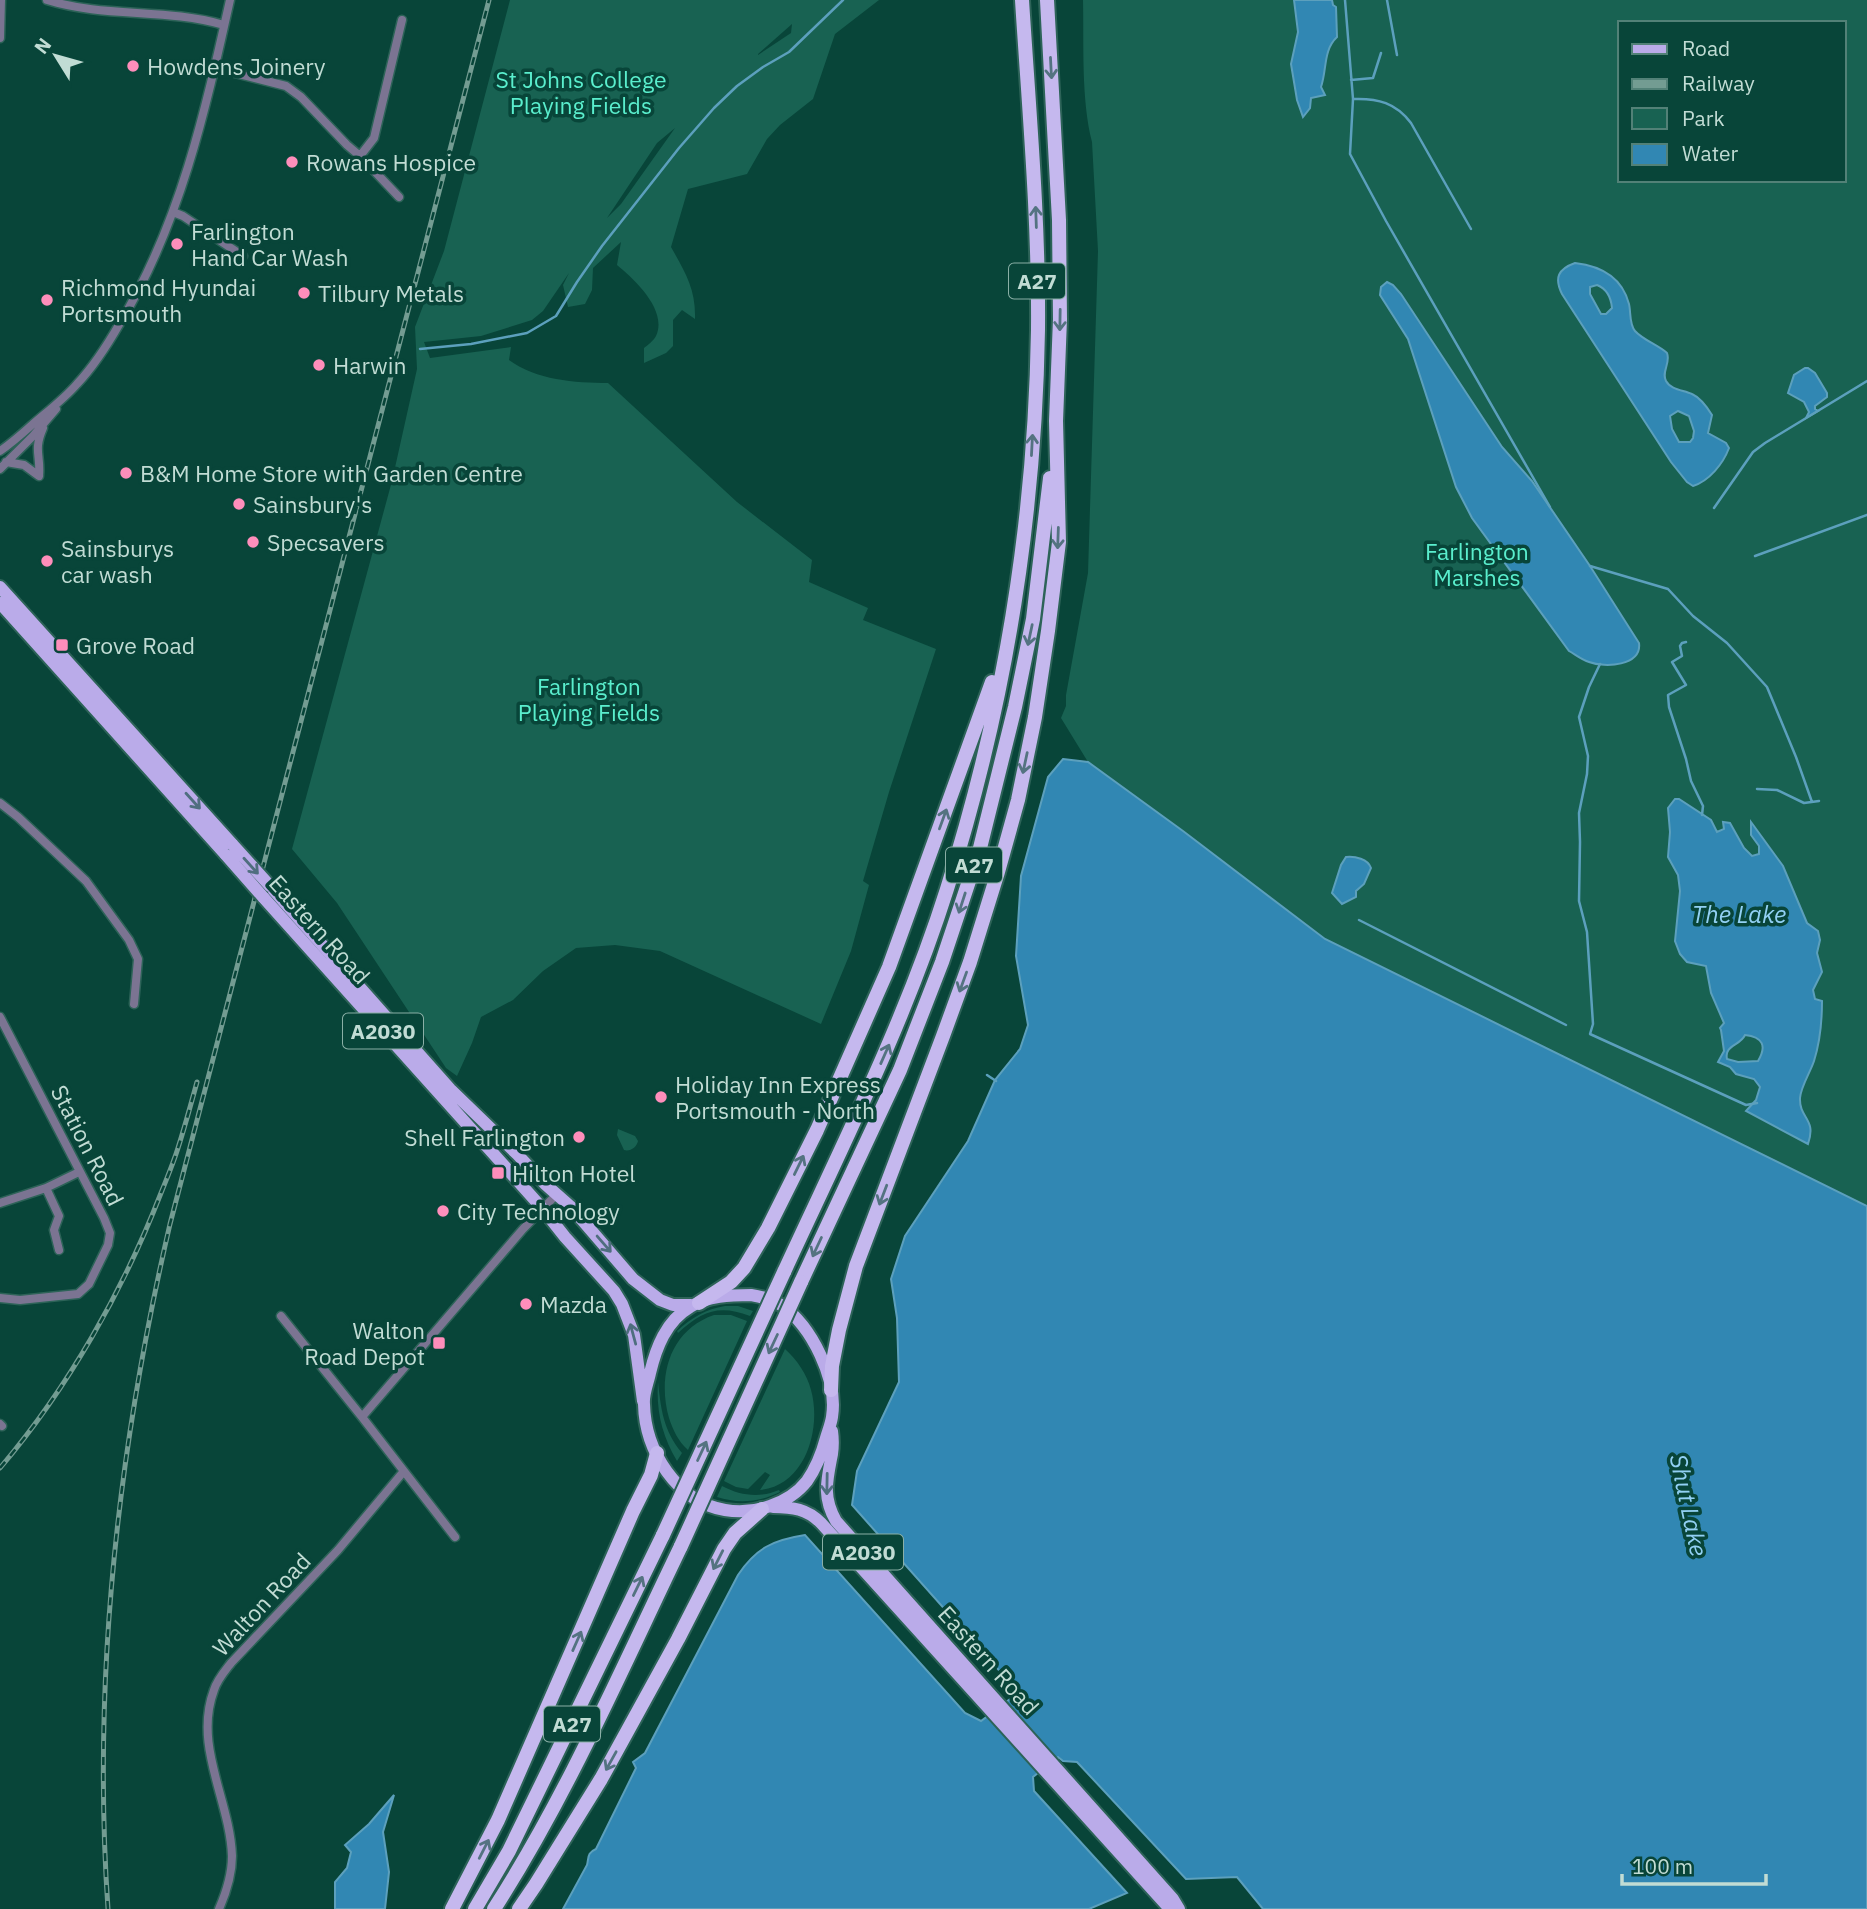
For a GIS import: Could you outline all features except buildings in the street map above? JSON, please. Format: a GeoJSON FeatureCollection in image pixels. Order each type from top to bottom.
{"type":"FeatureCollection","features":[{"type":"Feature","properties":{"kind":"highway","name":"A27"},"geometry":{"type":"LineString","coordinates":[[475,1909],[515,1840],[663,1535],[887,1049],[920,968],[947,888],[987,744],[1008,637],[1031,479],[1038,331],[1036,215],[1022,0]]}},
{"type":"Feature","properties":{"kind":"highway","name":"A27"},"geometry":{"type":"LineString","coordinates":[[494,1909],[526,1860],[586,1744],[681,1546],[900,1070],[942,962],[979,848],[1015,707],[1033,619],[1056,421],[1060,318],[1059,220],[1047,0]]}},
{"type":"Feature","properties":{"kind":"highway"},"geometry":{"type":"LineString","coordinates":[[831,1390],[836,1345],[856,1266],[970,962],[1018,800],[1035,717],[1059,542],[1056,421]]}},
{"type":"Feature","properties":{"kind":"highway"},"geometry":{"type":"LineString","coordinates":[[695,1304],[731,1282],[744,1268],[768,1228],[817,1130],[889,968],[1008,637]]}},
{"type":"Feature","properties":{"kind":"highway"},"geometry":{"type":"LineString","coordinates":[[452,1909],[498,1820],[651,1475],[657,1453]]}},
{"type":"Feature","properties":{"kind":"highway"},"geometry":{"type":"LineString","coordinates":[[519,1909],[601,1779],[724,1549],[735,1533],[766,1508]]}},
{"type":"Feature","properties":{"kind":"main road","name":"Eastern Road"},"geometry":{"type":"LineString","coordinates":[[0,587],[229,850]]}},
{"type":"Feature","properties":{"kind":"main road","name":"Eastern Road"},"geometry":{"type":"LineString","coordinates":[[0,603],[450,1089],[557,1194],[645,1290],[653,1297],[673,1305],[695,1304]]}},
{"type":"Feature","properties":{"kind":"main road","name":"Eastern Road"},"geometry":{"type":"LineString","coordinates":[[266,891],[614,1291],[634,1335],[643,1401]]}},
{"type":"Feature","properties":{"kind":"main road"},"geometry":{"type":"LineString","coordinates":[[751,1295],[766,1298],[782,1306],[797,1320],[816,1345],[823,1362],[831,1390],[832,1417],[819,1461],[808,1479],[791,1494],[766,1508],[724,1510],[698,1500],[680,1488],[662,1465],[657,1453],[643,1401],[655,1353],[663,1334],[674,1319],[695,1304],[723,1296],[751,1295]]}},
{"type":"Feature","properties":{"kind":"main road","name":"Eastern Road"},"geometry":{"type":"LineString","coordinates":[[832,1417],[833,1452],[826,1487],[832,1515],[958,1666],[1069,1790],[1170,1909]]}},
{"type":"Feature","properties":{"kind":"main road","name":"Eastern Road"},"geometry":{"type":"LineString","coordinates":[[766,1508],[800,1509],[815,1517],[958,1666]]}},
{"type":"Feature","properties":{"kind":"main road","name":"Eastern Road"},"geometry":{"type":"LineString","coordinates":[[1069,1790],[1173,1899],[1179,1909]]}},
{"type":"Feature","properties":{"kind":"street"},"geometry":{"type":"LineString","coordinates":[[0,38],[1,0]]}},
{"type":"Feature","properties":{"kind":"street"},"geometry":{"type":"LineString","coordinates":[[47,0],[95,10],[188,17],[224,25]]}},
{"type":"Feature","properties":{"kind":"street"},"geometry":{"type":"LineString","coordinates":[[95,10],[96,0]]}},
{"type":"Feature","properties":{"kind":"street"},"geometry":{"type":"LineString","coordinates":[[3,449],[61,400],[90,369],[127,313],[173,212],[196,145],[230,0]]}},
{"type":"Feature","properties":{"kind":"street"},"geometry":{"type":"LineString","coordinates":[[360,156],[374,138],[402,20]]}},
{"type":"Feature","properties":{"kind":"street"},"geometry":{"type":"LineString","coordinates":[[215,68],[286,86],[301,97],[399,197]]}},
{"type":"Feature","properties":{"kind":"street"},"geometry":{"type":"LineString","coordinates":[[173,212],[243,256]]}},
{"type":"Feature","properties":{"kind":"street"},"geometry":{"type":"LineString","coordinates":[[2,465],[24,465],[39,476],[36,454],[38,441],[61,400]]}},
{"type":"Feature","properties":{"kind":"street"},"geometry":{"type":"LineString","coordinates":[[2,465],[53,414]]}},
{"type":"Feature","properties":{"kind":"street"},"geometry":{"type":"LineString","coordinates":[[3,449],[19,450],[29,454],[38,463]]}},
{"type":"Feature","properties":{"kind":"street"},"geometry":{"type":"LineString","coordinates":[[0,803],[86,881],[129,940],[138,959],[134,1004]]}},
{"type":"Feature","properties":{"kind":"street","name":"Station Road"},"geometry":{"type":"LineString","coordinates":[[0,1017],[110,1233],[108,1245],[89,1284],[78,1294],[20,1300],[0,1297]]}},
{"type":"Feature","properties":{"kind":"street"},"geometry":{"type":"LineString","coordinates":[[0,1203],[46,1188],[79,1172]]}},
{"type":"Feature","properties":{"kind":"street"},"geometry":{"type":"LineString","coordinates":[[46,1188],[59,1216],[54,1230],[59,1250]]}},
{"type":"Feature","properties":{"kind":"street"},"geometry":{"type":"LineString","coordinates":[[362,1417],[557,1194]]}},
{"type":"Feature","properties":{"kind":"street"},"geometry":{"type":"LineString","coordinates":[[281,1316],[455,1537]]}},
{"type":"Feature","properties":{"kind":"street","name":"Walton Road"},"geometry":{"type":"LineString","coordinates":[[219,1909],[229,1880],[232,1858],[227,1821],[209,1752],[208,1712],[217,1682],[231,1662],[338,1550],[404,1471]]}},
{"type":"Feature","properties":{"kind":"green space","name":"Farlington Playing Fields"},"geometry":{"type":"Polygon","coordinates":[[[510,0],[879,0],[835,34],[813,99],[767,139],[747,174],[688,189],[671,247],[692,290],[695,319],[682,310],[673,320],[673,346],[666,353],[644,363],[644,348],[656,336],[657,316],[647,296],[617,265],[621,242],[593,268],[592,290],[585,304],[568,307],[563,285],[569,273],[543,311],[532,320],[481,336],[424,342],[430,358],[511,347],[509,360],[531,372],[569,381],[608,383],[737,502],[812,560],[809,582],[868,608],[863,620],[936,649],[863,881],[869,885],[851,951],[821,1024],[660,951],[615,945],[576,948],[543,971],[513,1000],[481,1017],[457,1076],[446,1068],[337,903],[292,849],[392,481],[417,369],[415,327],[444,251],[510,0]],[[792,24],[758,54],[758,55],[791,33],[792,24]],[[675,128],[657,143],[607,218],[621,204],[675,128]]]}},
{"type":"Feature","properties":{"kind":"green space","name":"Farlington Marshes"},"geometry":{"type":"Polygon","coordinates":[[[1083,0],[1867,0],[1867,1783],[1116,1555],[982,1746],[638,1758],[645,1753],[742,1569],[755,1555],[770,1545],[805,1535],[965,1713],[981,1721],[1010,1699],[1005,1677],[852,1505],[857,1471],[899,1382],[893,1274],[909,1230],[968,1141],[995,1080],[1021,1049],[1028,1025],[1016,956],[1023,914],[1069,770],[1088,762],[1061,718],[1066,706],[1088,573],[1098,251],[1092,142],[1085,90],[1083,0]]]}},
{"type":"Feature","properties":{"kind":"green space"},"geometry":{"type":"Polygon","coordinates":[[[618,1129],[635,1136],[638,1141],[635,1147],[624,1150],[617,1135],[618,1129]]]}},
{"type":"Feature","properties":{"kind":"green space"},"geometry":{"type":"Polygon","coordinates":[[[725,1306],[738,1306],[753,1311],[750,1316],[729,1310],[711,1312],[695,1319],[678,1333],[682,1326],[699,1315],[725,1306]]]}},
{"type":"Feature","properties":{"kind":"green space"},"geometry":{"type":"Polygon","coordinates":[[[714,1315],[731,1315],[747,1321],[688,1450],[676,1435],[669,1418],[666,1371],[677,1343],[699,1322],[714,1315]]]}},
{"type":"Feature","properties":{"kind":"green space"},"geometry":{"type":"Polygon","coordinates":[[[785,1349],[801,1368],[811,1390],[814,1405],[812,1438],[799,1467],[789,1478],[776,1486],[760,1490],[770,1475],[765,1472],[748,1489],[736,1487],[724,1481],[785,1349]]]}},
{"type":"Feature","properties":{"kind":"green space"},"geometry":{"type":"Polygon","coordinates":[[[658,1382],[667,1428],[682,1453],[677,1461],[661,1423],[658,1382]]]}},
{"type":"Feature","properties":{"kind":"green space"},"geometry":{"type":"Polygon","coordinates":[[[722,1486],[750,1495],[780,1492],[757,1500],[733,1501],[717,1497],[722,1486]]]}},
{"type":"Feature","properties":{"kind":"water"},"geometry":{"type":"Polygon","coordinates":[[[1294,0],[1332,0],[1336,7],[1337,37],[1327,54],[1321,87],[1325,95],[1311,98],[1310,108],[1303,117],[1291,64],[1298,32],[1294,0]]]}},
{"type":"Feature","properties":{"kind":"water"},"geometry":{"type":"Polygon","coordinates":[[[1575,263],[1593,267],[1616,280],[1626,295],[1635,331],[1667,353],[1665,374],[1668,384],[1698,398],[1712,415],[1708,433],[1726,443],[1729,448],[1719,466],[1705,480],[1693,486],[1671,462],[1562,294],[1558,279],[1561,271],[1575,263]],[[1597,285],[1590,287],[1590,294],[1601,314],[1606,314],[1612,308],[1611,300],[1606,291],[1597,285]],[[1678,411],[1670,416],[1672,429],[1679,442],[1690,442],[1694,431],[1689,416],[1678,411]]]}},
{"type":"Feature","properties":{"kind":"water"},"geometry":{"type":"Polygon","coordinates":[[[1387,282],[1401,294],[1502,447],[1532,481],[1590,566],[1639,643],[1635,657],[1629,661],[1613,665],[1596,664],[1569,651],[1472,518],[1456,487],[1408,339],[1380,295],[1381,287],[1387,282]]]}},
{"type":"Feature","properties":{"kind":"water"},"geometry":{"type":"Polygon","coordinates":[[[1805,368],[1815,373],[1827,393],[1827,397],[1815,406],[1818,411],[1806,418],[1809,412],[1804,402],[1788,393],[1794,375],[1805,368]]]}},
{"type":"Feature","properties":{"kind":"water","name":"Shut Lake"},"geometry":{"type":"Polygon","coordinates":[[[1063,759],[1088,762],[1325,939],[1867,1206],[1867,1909],[1263,1909],[1237,1877],[1186,1879],[1077,1762],[1063,1761],[1058,1757],[1033,1777],[1034,1791],[1127,1893],[1089,1909],[563,1909],[636,1768],[633,1762],[645,1753],[738,1575],[752,1558],[774,1543],[805,1535],[965,1713],[981,1721],[1010,1699],[1005,1677],[852,1505],[857,1471],[899,1382],[897,1318],[891,1279],[905,1236],[968,1141],[995,1080],[1020,1049],[1028,1025],[1016,956],[1021,876],[1048,777],[1063,759]]]}},
{"type":"Feature","properties":{"kind":"water","name":"The Lake"},"geometry":{"type":"Polygon","coordinates":[[[1675,799],[1679,799],[1711,820],[1717,832],[1724,829],[1723,822],[1730,823],[1744,848],[1752,856],[1759,854],[1759,846],[1751,835],[1751,822],[1783,866],[1807,923],[1818,931],[1820,940],[1817,953],[1822,972],[1813,990],[1815,999],[1822,1001],[1820,1032],[1814,1061],[1800,1098],[1800,1105],[1810,1129],[1808,1144],[1746,1111],[1756,1100],[1760,1087],[1754,1079],[1736,1074],[1730,1067],[1718,1062],[1724,1051],[1720,1028],[1724,1023],[1711,993],[1706,966],[1687,962],[1680,954],[1675,941],[1680,891],[1678,875],[1668,857],[1668,808],[1675,799]],[[1745,1035],[1730,1048],[1727,1059],[1738,1062],[1758,1061],[1762,1043],[1745,1035]]]}},
{"type":"Feature","properties":{"kind":"water"},"geometry":{"type":"Polygon","coordinates":[[[1346,857],[1361,859],[1371,868],[1364,884],[1356,891],[1356,897],[1342,904],[1332,893],[1346,857]]]}},
{"type":"Feature","properties":{"kind":"water"},"geometry":{"type":"Polygon","coordinates":[[[394,1795],[383,1832],[389,1872],[385,1909],[335,1909],[335,1882],[347,1868],[351,1852],[345,1845],[369,1824],[394,1795]]]}},
{"type":"Feature","properties":{"kind":"waterway"},"geometry":{"type":"LineString","coordinates":[[420,349],[471,344],[527,333],[556,316],[602,246],[714,108],[737,86],[789,52],[843,0]]}},
{"type":"Feature","properties":{"kind":"waterway"},"geometry":{"type":"LineString","coordinates":[[1345,0],[1353,99],[1350,154],[1550,507]]}},
{"type":"Feature","properties":{"kind":"waterway"},"geometry":{"type":"LineString","coordinates":[[1387,0],[1397,55]]}},
{"type":"Feature","properties":{"kind":"waterway"},"geometry":{"type":"LineString","coordinates":[[1351,80],[1373,78],[1381,53]]}},
{"type":"Feature","properties":{"kind":"waterway"},"geometry":{"type":"LineString","coordinates":[[1353,99],[1386,103],[1405,116],[1471,229]]}},
{"type":"Feature","properties":{"kind":"waterway"},"geometry":{"type":"LineString","coordinates":[[1714,508],[1753,452],[1867,381]]}},
{"type":"Feature","properties":{"kind":"waterway"},"geometry":{"type":"LineString","coordinates":[[1755,556],[1867,515]]}},
{"type":"Feature","properties":{"kind":"waterway"},"geometry":{"type":"LineString","coordinates":[[1590,566],[1668,589],[1693,616],[1727,643],[1767,687],[1812,802]]}},
{"type":"Feature","properties":{"kind":"waterway"},"geometry":{"type":"LineString","coordinates":[[1686,642],[1680,646],[1682,656],[1672,662],[1686,685],[1668,695],[1669,707],[1691,781],[1703,806],[1702,815]]}},
{"type":"Feature","properties":{"kind":"waterway"},"geometry":{"type":"LineString","coordinates":[[1600,664],[1579,717],[1588,756],[1579,813],[1579,901],[1587,932],[1593,1024],[1590,1034],[1746,1105],[1757,1103]]}},
{"type":"Feature","properties":{"kind":"waterway"},"geometry":{"type":"LineString","coordinates":[[1757,789],[1777,790],[1804,803],[1819,801]]}},
{"type":"Feature","properties":{"kind":"waterway"},"geometry":{"type":"LineString","coordinates":[[1359,920],[1566,1025]]}},
{"type":"Feature","properties":{"kind":"waterway"},"geometry":{"type":"LineString","coordinates":[[987,1075],[996,1081]]}},
{"type":"Feature","properties":{"kind":"railway"},"geometry":{"type":"LineString","coordinates":[[108,1909],[104,1822],[107,1650],[123,1478],[152,1308],[170,1224],[489,0]]}},
{"type":"Feature","properties":{"kind":"railway"},"geometry":{"type":"LineString","coordinates":[[0,1468],[71,1372],[111,1302],[146,1230],[170,1171],[197,1082]]}},
{"type":"Feature","properties":{"kind":"place","name":"Howdens Joinery"},"geometry":{"type":"Point","coordinates":[133,66]}},
{"type":"Feature","properties":{"kind":"place","name":"Rowans Hospice"},"geometry":{"type":"Point","coordinates":[292,162]}},
{"type":"Feature","properties":{"kind":"place","name":"Farlington Hand Car Wash"},"geometry":{"type":"Point","coordinates":[177,244]}},
{"type":"Feature","properties":{"kind":"place","name":"Tilbury Metals"},"geometry":{"type":"Point","coordinates":[304,293]}},
{"type":"Feature","properties":{"kind":"place","name":"Richmond Hyundai Portsmouth"},"geometry":{"type":"Point","coordinates":[47,300]}},
{"type":"Feature","properties":{"kind":"place","name":"Harwin"},"geometry":{"type":"Point","coordinates":[319,365]}},
{"type":"Feature","properties":{"kind":"place","name":"B&M Home Store with Garden Centre"},"geometry":{"type":"Point","coordinates":[126,473]}},
{"type":"Feature","properties":{"kind":"place","name":"Sainsbury's"},"geometry":{"type":"Point","coordinates":[239,504]}},
{"type":"Feature","properties":{"kind":"place","name":"Specsavers"},"geometry":{"type":"Point","coordinates":[253,542]}},
{"type":"Feature","properties":{"kind":"place","name":"Sainsburys car wash"},"geometry":{"type":"Point","coordinates":[47,561]}},
{"type":"Feature","properties":{"kind":"place","name":"Grove Road"},"geometry":{"type":"Point","coordinates":[62,645]}},
{"type":"Feature","properties":{"kind":"place","name":"Holiday Inn Express Portsmouth - North"},"geometry":{"type":"Point","coordinates":[661,1097]}},
{"type":"Feature","properties":{"kind":"place","name":"Shell Farlington"},"geometry":{"type":"Point","coordinates":[579,1137]}},
{"type":"Feature","properties":{"kind":"place","name":"Hilton Hotel"},"geometry":{"type":"Point","coordinates":[498,1173]}},
{"type":"Feature","properties":{"kind":"place","name":"City Technology"},"geometry":{"type":"Point","coordinates":[443,1211]}},
{"type":"Feature","properties":{"kind":"place","name":"Mazda"},"geometry":{"type":"Point","coordinates":[526,1304]}},
{"type":"Feature","properties":{"kind":"place","name":"Walton Road Depot"},"geometry":{"type":"Point","coordinates":[439,1343]}},
{"type":"Feature","properties":{"kind":"park label","name":"St Johns College Playing Fields"},"geometry":{"type":"Point","coordinates":[581,92]}}]}
